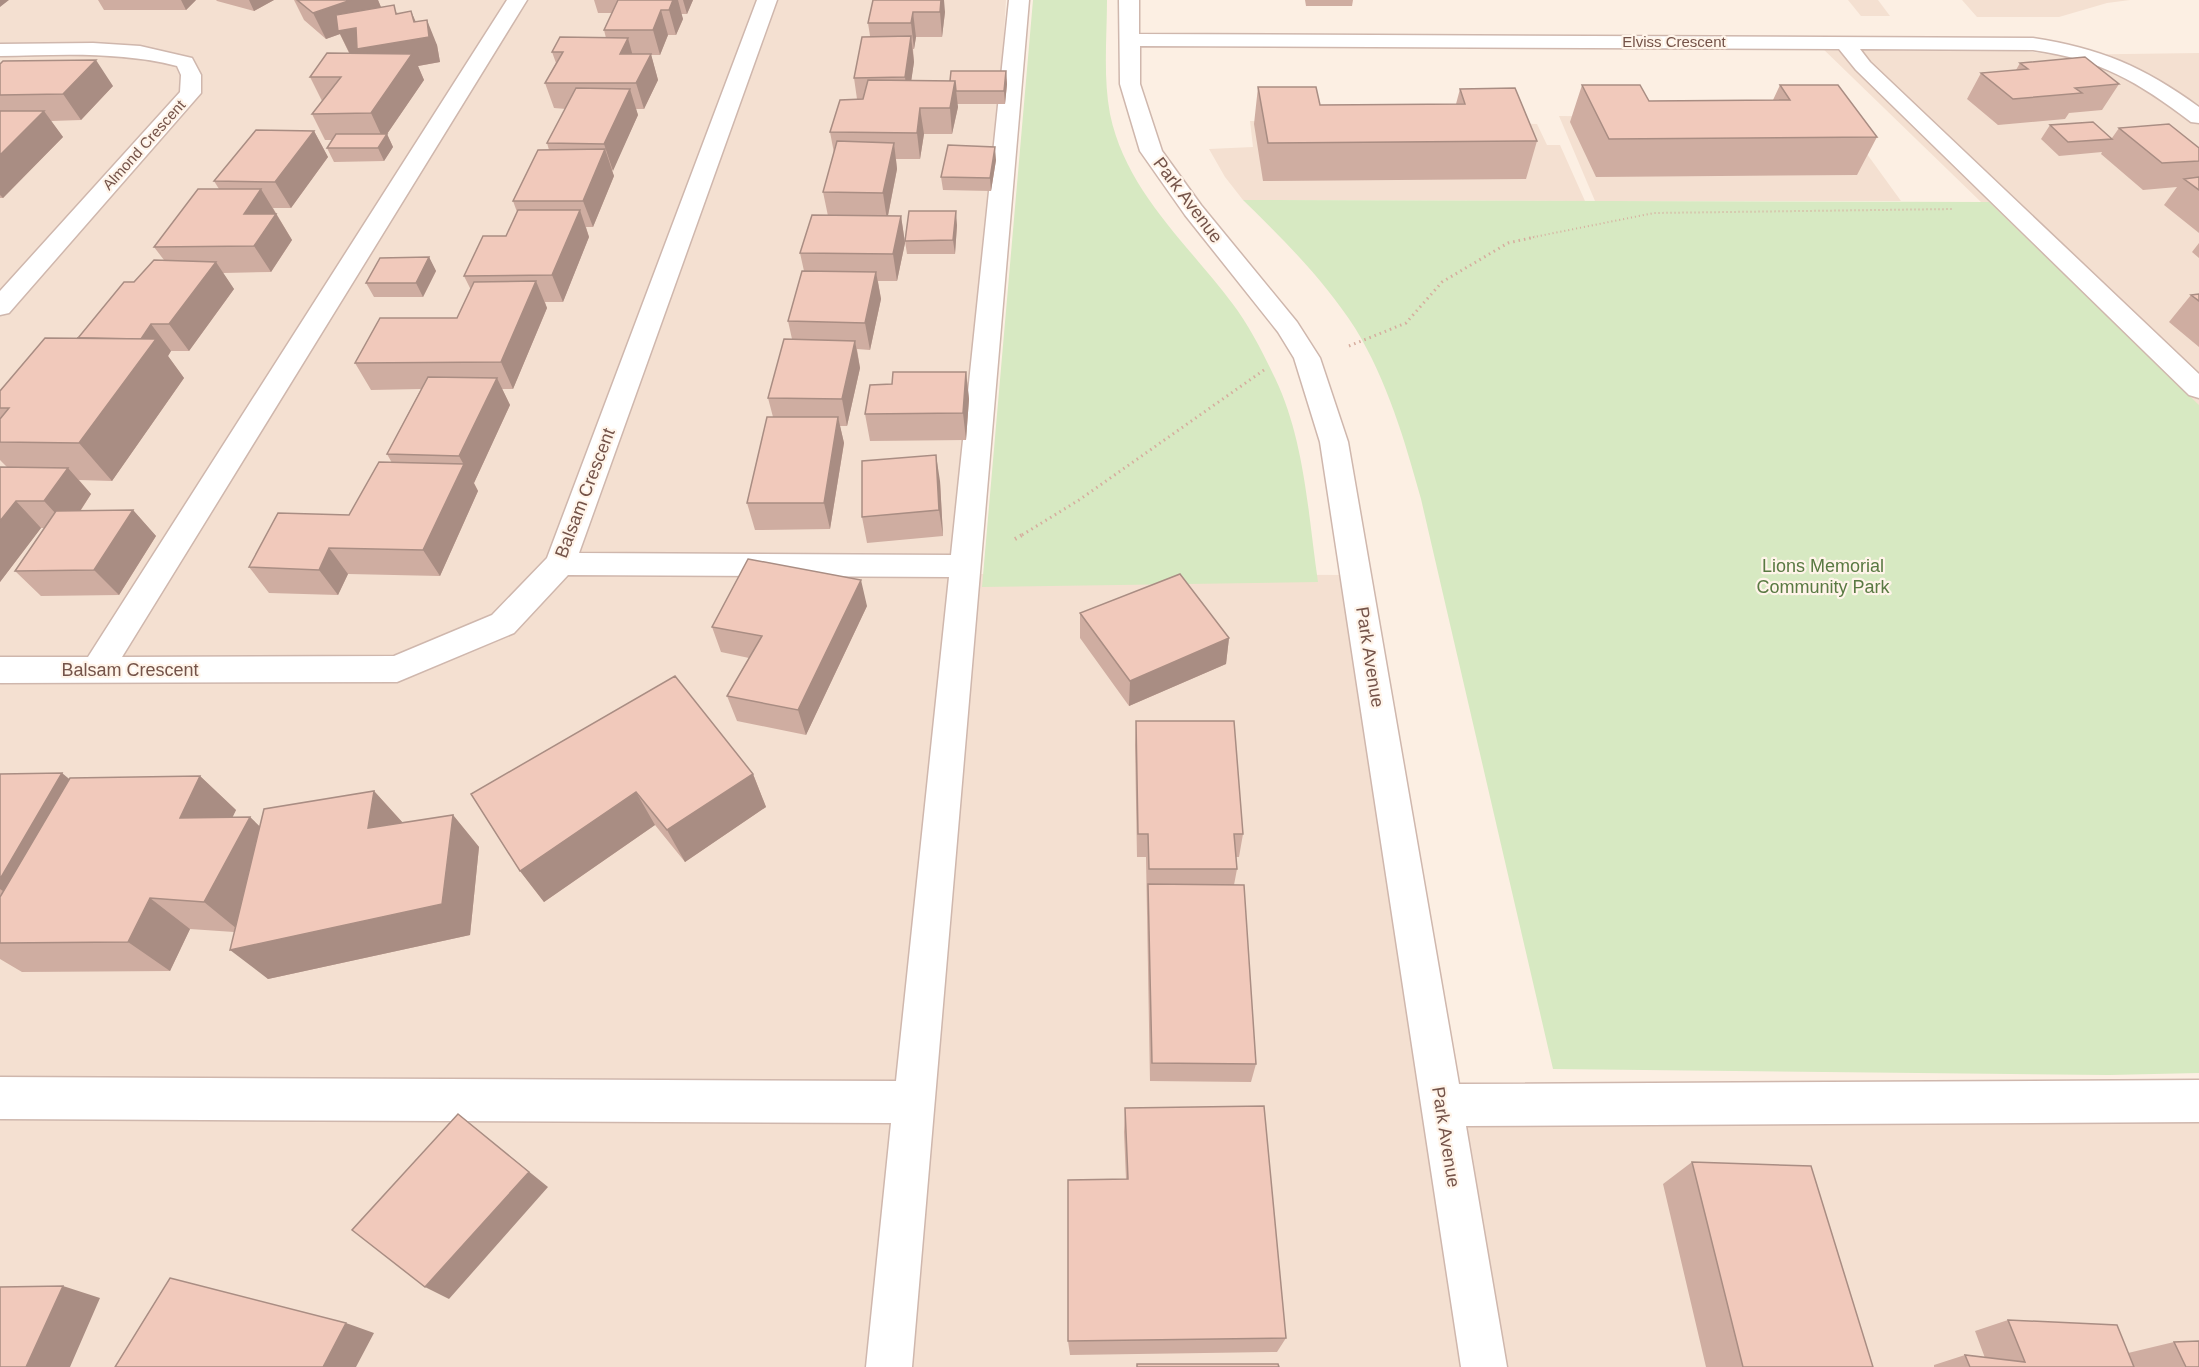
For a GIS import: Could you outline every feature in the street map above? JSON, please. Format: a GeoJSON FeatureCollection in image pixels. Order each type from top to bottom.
{"type":"FeatureCollection","features":[{"type":"Feature","properties":{"kind":"street"},"geometry":{"type":"LineString","coordinates":[[96,671],[517,0]]}},
{"type":"Feature","properties":{"kind":"street","name":"Balsam Crescent"},"geometry":{"type":"LineString","coordinates":[[0,670],[397,669],[503,624],[560,564],[768,0]]}},
{"type":"Feature","properties":{"kind":"street"},"geometry":{"type":"LineString","coordinates":[[889,1367],[1018,0]]}},
{"type":"Feature","properties":{"kind":"street","name":"Park Avenue"},"geometry":{"type":"LineString","coordinates":[[1129,0],[1130,84],[1151,151],[1193,210],[1288,328],[1306,358],[1338,458],[1484,1367]]}},
{"type":"Feature","properties":{"kind":"street","name":"Elviss Crescent"},"geometry":{"type":"LineString","coordinates":[[1129,40],[2033,44],[2075,49],[2118,63],[2199,117]]}},
{"type":"Feature","properties":{"kind":"street"},"geometry":{"type":"LineString","coordinates":[[1845,43],[1863,66],[2199,389]]}},
{"type":"Feature","properties":{"kind":"street","name":"Almond Crescent"},"geometry":{"type":"LineString","coordinates":[[0,50],[119,50],[159,53],[185,62],[191,75],[190,93],[0,307]]}},
{"type":"Feature","properties":{"kind":"street"},"geometry":{"type":"LineString","coordinates":[[560,564],[965,566]]}},
{"type":"Feature","properties":{"kind":"street"},"geometry":{"type":"LineString","coordinates":[[0,1098],[914,1102]]}},
{"type":"Feature","properties":{"kind":"street"},"geometry":{"type":"LineString","coordinates":[[1441,1106],[2199,1101]]}},
{"type":"Feature","properties":{"kind":"path"},"geometry":{"type":"LineString","coordinates":[[965,566],[1030,531],[1104,483],[1228,392],[1268,368],[1355,344],[1406,323],[1442,282],[1508,243],[1654,213],[2011,208]]}},
{"type":"Feature","properties":{"kind":"shaded area"},"geometry":{"type":"Polygon","coordinates":[[[0,0],[1006,0],[972,574],[1360,575],[1441,1105],[2199,1114],[2199,1367],[0,1367],[0,0]]]}},
{"type":"Feature","properties":{"kind":"shaded area"},"geometry":{"type":"Polygon","coordinates":[[[1848,0],[1878,0],[1890,16],[1861,16],[1848,0]]]}},
{"type":"Feature","properties":{"kind":"shaded area"},"geometry":{"type":"Polygon","coordinates":[[[1962,0],[2130,0],[2107,3],[2059,17],[1977,17],[1962,0]]]}},
{"type":"Feature","properties":{"kind":"shaded area"},"geometry":{"type":"Polygon","coordinates":[[[1982,44],[2052,55],[2199,53],[2199,420],[1981,202],[1819,45],[1982,44]]]}},
{"type":"Feature","properties":{"kind":"shaded area"},"geometry":{"type":"Polygon","coordinates":[[[1559,116],[1824,119],[1846,125],[1901,201],[1595,201],[1559,116]]]}},
{"type":"Feature","properties":{"kind":"shaded area"},"geometry":{"type":"Polygon","coordinates":[[[1250,121],[1537,124],[1547,145],[1560,145],[1585,201],[1243,200],[1225,177],[1209,149],[1253,147],[1250,121]]]}},
{"type":"Feature","properties":{"kind":"green space"},"geometry":{"type":"Polygon","coordinates":[[[1033,0],[1107,0],[1107,86],[1110,114],[1118,142],[1129,168],[1144,192],[1238,312],[1275,378],[1285,402],[1299,452],[1318,582],[982,587],[1033,0]]]}},
{"type":"Feature","properties":{"kind":"green space","name":"Lions Memorial Community Park"},"geometry":{"type":"Polygon","coordinates":[[[1243,200],[1989,202],[2199,405],[2199,1073],[2109,1075],[1553,1069],[1421,499],[1394,411],[1377,368],[1343,310],[1303,261],[1243,200]]]}},
{"type":"Feature","properties":{"kind":"building"},"geometry":{"type":"Polygon","coordinates":[[[297,0],[351,0],[313,13],[297,0]]]}},
{"type":"Feature","properties":{"kind":"building"},"geometry":{"type":"Polygon","coordinates":[[[618,0],[673,0],[669,10],[661,10],[653,30],[604,30],[618,0]]]}},
{"type":"Feature","properties":{"kind":"building"},"geometry":{"type":"Polygon","coordinates":[[[873,0],[941,0],[940,12],[913,12],[911,23],[868,23],[873,0]]]}},
{"type":"Feature","properties":{"kind":"building"},"geometry":{"type":"Polygon","coordinates":[[[394,5],[396,14],[411,11],[414,22],[427,20],[429,37],[357,49],[356,28],[338,31],[336,15],[394,5]]]}},
{"type":"Feature","properties":{"kind":"building"},"geometry":{"type":"Polygon","coordinates":[[[911,36],[905,77],[854,78],[862,37],[911,36]]]}},
{"type":"Feature","properties":{"kind":"building"},"geometry":{"type":"Polygon","coordinates":[[[560,37],[628,38],[620,54],[651,54],[636,83],[545,83],[563,52],[552,52],[560,37]]]}},
{"type":"Feature","properties":{"kind":"building"},"geometry":{"type":"Polygon","coordinates":[[[327,53],[412,54],[371,113],[312,114],[341,77],[310,77],[327,53]]]}},
{"type":"Feature","properties":{"kind":"building"},"geometry":{"type":"Polygon","coordinates":[[[2085,57],[2119,84],[2075,88],[2082,93],[2013,99],[1981,73],[2028,69],[2020,63],[2085,57]]]}},
{"type":"Feature","properties":{"kind":"building"},"geometry":{"type":"Polygon","coordinates":[[[96,60],[63,94],[0,95],[0,64],[3,61],[96,60]]]}},
{"type":"Feature","properties":{"kind":"building"},"geometry":{"type":"Polygon","coordinates":[[[951,71],[1006,71],[1004,91],[956,91],[955,81],[950,81],[951,71]]]}},
{"type":"Feature","properties":{"kind":"building"},"geometry":{"type":"Polygon","coordinates":[[[868,80],[955,81],[950,108],[920,108],[917,133],[830,132],[840,100],[863,99],[868,80]]]}},
{"type":"Feature","properties":{"kind":"building"},"geometry":{"type":"Polygon","coordinates":[[[1582,85],[1640,85],[1649,101],[1790,100],[1780,85],[1838,85],[1877,137],[1609,139],[1582,85]]]}},
{"type":"Feature","properties":{"kind":"building"},"geometry":{"type":"Polygon","coordinates":[[[1258,87],[1316,87],[1320,105],[1465,104],[1460,89],[1515,88],[1537,141],[1268,143],[1258,87]]]}},
{"type":"Feature","properties":{"kind":"building"},"geometry":{"type":"Polygon","coordinates":[[[576,88],[630,89],[604,144],[547,143],[576,88]]]}},
{"type":"Feature","properties":{"kind":"building"},"geometry":{"type":"Polygon","coordinates":[[[0,111],[44,111],[0,155],[0,111]]]}},
{"type":"Feature","properties":{"kind":"building"},"geometry":{"type":"Polygon","coordinates":[[[2093,122],[2112,139],[2068,142],[2050,125],[2093,122]]]}},
{"type":"Feature","properties":{"kind":"building"},"geometry":{"type":"Polygon","coordinates":[[[2169,124],[2199,148],[2199,161],[2162,163],[2119,128],[2169,124]]]}},
{"type":"Feature","properties":{"kind":"building"},"geometry":{"type":"Polygon","coordinates":[[[256,130],[314,131],[275,182],[214,181],[256,130]]]}},
{"type":"Feature","properties":{"kind":"building"},"geometry":{"type":"Polygon","coordinates":[[[336,134],[387,134],[378,148],[327,148],[336,134]]]}},
{"type":"Feature","properties":{"kind":"building"},"geometry":{"type":"Polygon","coordinates":[[[837,141],[894,143],[883,193],[823,192],[837,141]]]}},
{"type":"Feature","properties":{"kind":"building"},"geometry":{"type":"Polygon","coordinates":[[[948,145],[995,147],[990,178],[941,177],[948,145]]]}},
{"type":"Feature","properties":{"kind":"building"},"geometry":{"type":"Polygon","coordinates":[[[605,149],[583,201],[513,201],[538,150],[605,149]]]}},
{"type":"Feature","properties":{"kind":"building"},"geometry":{"type":"Polygon","coordinates":[[[2199,177],[2199,190],[2184,179],[2199,177]]]}},
{"type":"Feature","properties":{"kind":"building"},"geometry":{"type":"Polygon","coordinates":[[[198,189],[261,189],[244,214],[276,214],[254,246],[154,247],[198,189]]]}},
{"type":"Feature","properties":{"kind":"building"},"geometry":{"type":"Polygon","coordinates":[[[518,210],[580,210],[552,275],[464,276],[483,236],[506,236],[518,210]]]}},
{"type":"Feature","properties":{"kind":"building"},"geometry":{"type":"Polygon","coordinates":[[[909,211],[956,211],[953,240],[905,241],[909,211]]]}},
{"type":"Feature","properties":{"kind":"building"},"geometry":{"type":"Polygon","coordinates":[[[812,215],[901,216],[893,254],[800,253],[812,215]]]}},
{"type":"Feature","properties":{"kind":"building"},"geometry":{"type":"Polygon","coordinates":[[[429,257],[416,283],[366,283],[380,258],[429,257]]]}},
{"type":"Feature","properties":{"kind":"building"},"geometry":{"type":"Polygon","coordinates":[[[154,260],[216,262],[169,324],[151,324],[141,339],[78,338],[124,282],[134,282],[154,260]]]}},
{"type":"Feature","properties":{"kind":"building"},"geometry":{"type":"Polygon","coordinates":[[[802,271],[876,272],[865,323],[788,321],[802,271]]]}},
{"type":"Feature","properties":{"kind":"building"},"geometry":{"type":"Polygon","coordinates":[[[536,281],[501,362],[355,363],[380,318],[457,318],[474,282],[536,281]]]}},
{"type":"Feature","properties":{"kind":"building"},"geometry":{"type":"Polygon","coordinates":[[[2199,294],[2199,301],[2191,295],[2199,294]]]}},
{"type":"Feature","properties":{"kind":"building"},"geometry":{"type":"Polygon","coordinates":[[[45,338],[156,339],[79,443],[0,442],[0,419],[9,408],[0,408],[0,391],[45,338]]]}},
{"type":"Feature","properties":{"kind":"building"},"geometry":{"type":"Polygon","coordinates":[[[784,339],[855,341],[842,399],[768,398],[784,339]]]}},
{"type":"Feature","properties":{"kind":"building"},"geometry":{"type":"Polygon","coordinates":[[[893,372],[966,372],[963,413],[865,414],[870,385],[892,384],[893,372]]]}},
{"type":"Feature","properties":{"kind":"building"},"geometry":{"type":"Polygon","coordinates":[[[428,377],[497,378],[459,456],[387,454],[428,377]]]}},
{"type":"Feature","properties":{"kind":"building"},"geometry":{"type":"Polygon","coordinates":[[[767,417],[838,417],[824,503],[747,503],[767,417]]]}},
{"type":"Feature","properties":{"kind":"building"},"geometry":{"type":"Polygon","coordinates":[[[936,455],[939,510],[862,517],[862,461],[936,455]]]}},
{"type":"Feature","properties":{"kind":"building"},"geometry":{"type":"Polygon","coordinates":[[[379,462],[464,464],[423,550],[329,548],[319,570],[249,567],[278,513],[349,515],[379,462]]]}},
{"type":"Feature","properties":{"kind":"building"},"geometry":{"type":"Polygon","coordinates":[[[0,467],[68,468],[44,501],[16,501],[0,521],[0,467]]]}},
{"type":"Feature","properties":{"kind":"building"},"geometry":{"type":"Polygon","coordinates":[[[133,510],[94,570],[15,571],[56,511],[133,510]]]}},
{"type":"Feature","properties":{"kind":"building"},"geometry":{"type":"Polygon","coordinates":[[[748,559],[861,580],[798,710],[727,696],[762,636],[712,627],[748,559]]]}},
{"type":"Feature","properties":{"kind":"building"},"geometry":{"type":"Polygon","coordinates":[[[1180,574],[1229,638],[1130,681],[1080,613],[1180,574]]]}},
{"type":"Feature","properties":{"kind":"building"},"geometry":{"type":"Polygon","coordinates":[[[675,676],[753,774],[667,830],[636,792],[520,871],[471,794],[675,676]]]}},
{"type":"Feature","properties":{"kind":"building"},"geometry":{"type":"Polygon","coordinates":[[[1136,721],[1234,721],[1243,834],[1234,834],[1237,869],[1149,869],[1148,834],[1138,834],[1136,721]]]}},
{"type":"Feature","properties":{"kind":"building"},"geometry":{"type":"Polygon","coordinates":[[[62,773],[0,879],[0,774],[62,773]]]}},
{"type":"Feature","properties":{"kind":"building"},"geometry":{"type":"Polygon","coordinates":[[[200,776],[180,818],[250,817],[204,902],[150,898],[128,942],[0,943],[0,897],[70,778],[200,776]]]}},
{"type":"Feature","properties":{"kind":"building"},"geometry":{"type":"Polygon","coordinates":[[[374,791],[368,828],[453,815],[442,904],[230,950],[264,809],[374,791]]]}},
{"type":"Feature","properties":{"kind":"building"},"geometry":{"type":"Polygon","coordinates":[[[1148,884],[1244,885],[1256,1064],[1152,1063],[1148,884]]]}},
{"type":"Feature","properties":{"kind":"building"},"geometry":{"type":"Polygon","coordinates":[[[1264,1106],[1286,1338],[1068,1341],[1068,1180],[1128,1179],[1125,1108],[1264,1106]]]}},
{"type":"Feature","properties":{"kind":"building"},"geometry":{"type":"Polygon","coordinates":[[[458,1114],[529,1172],[425,1287],[352,1230],[458,1114]]]}},
{"type":"Feature","properties":{"kind":"building"},"geometry":{"type":"Polygon","coordinates":[[[1692,1162],[1811,1166],[1873,1367],[1743,1367],[1692,1162]]]}},
{"type":"Feature","properties":{"kind":"building"},"geometry":{"type":"Polygon","coordinates":[[[170,1278],[346,1323],[323,1367],[115,1367],[170,1278]]]}},
{"type":"Feature","properties":{"kind":"building"},"geometry":{"type":"Polygon","coordinates":[[[63,1286],[26,1367],[0,1367],[0,1287],[63,1286]]]}},
{"type":"Feature","properties":{"kind":"building"},"geometry":{"type":"Polygon","coordinates":[[[2008,1320],[2117,1325],[2134,1367],[1970,1367],[1965,1355],[2025,1362],[2008,1320]]]}},
{"type":"Feature","properties":{"kind":"building"},"geometry":{"type":"Polygon","coordinates":[[[2199,1341],[2199,1367],[2186,1367],[2174,1342],[2199,1341]]]}},
{"type":"Feature","properties":{"kind":"building"},"geometry":{"type":"Polygon","coordinates":[[[1137,1364],[1278,1364],[1279,1367],[1137,1367],[1137,1364]]]}}]}
